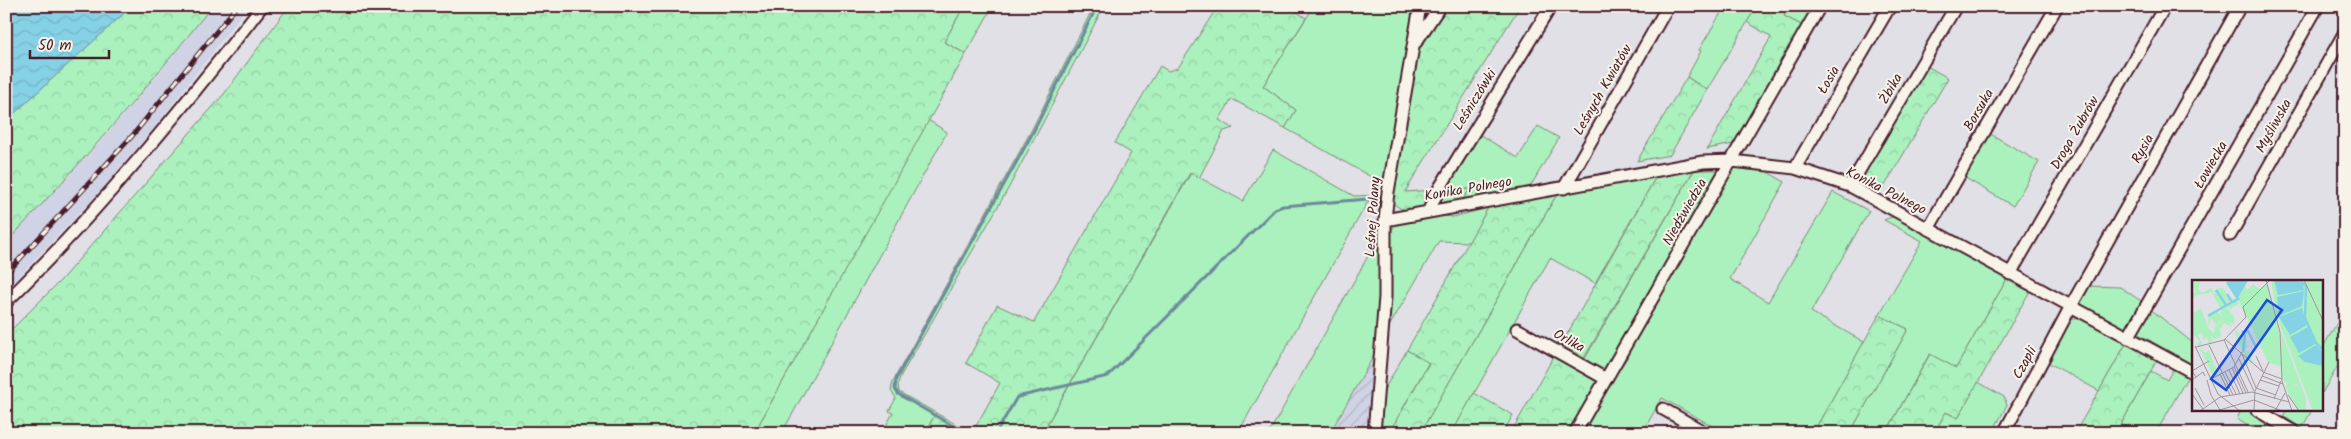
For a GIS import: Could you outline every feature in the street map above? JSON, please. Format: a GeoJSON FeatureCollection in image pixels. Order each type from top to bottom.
{"type":"FeatureCollection","features":[{"type":"Feature","properties":{"kind":"street"},"geometry":{"type":"LineString","coordinates":[[6,302],[104,200],[203,83],[262,6]]}},
{"type":"Feature","properties":{"kind":"street","name":"Leśnej Polany"},"geometry":{"type":"LineString","coordinates":[[1374,433],[1385,297],[1385,220],[1388,192],[1420,6]]}},
{"type":"Feature","properties":{"kind":"street"},"geometry":{"type":"LineString","coordinates":[[1414,45],[1440,6]]}},
{"type":"Feature","properties":{"kind":"street","name":"Leśniczówki"},"geometry":{"type":"LineString","coordinates":[[1428,212],[1439,189],[1551,6]]}},
{"type":"Feature","properties":{"kind":"street","name":"Leśnych Kwiatów"},"geometry":{"type":"LineString","coordinates":[[1564,188],[1668,6]]}},
{"type":"Feature","properties":{"kind":"street","name":"Niedźwiedzia"},"geometry":{"type":"LineString","coordinates":[[1575,433],[1820,6]]}},
{"type":"Feature","properties":{"kind":"street","name":"Łosia"},"geometry":{"type":"LineString","coordinates":[[1795,168],[1890,6]]}},
{"type":"Feature","properties":{"kind":"street","name":"Żbika"},"geometry":{"type":"LineString","coordinates":[[1850,186],[1956,6]]}},
{"type":"Feature","properties":{"kind":"street","name":"Borsuka"},"geometry":{"type":"LineString","coordinates":[[1928,229],[2057,6]]}},
{"type":"Feature","properties":{"kind":"street","name":"Droga Żubrów"},"geometry":{"type":"LineString","coordinates":[[2010,274],[2165,6]]}},
{"type":"Feature","properties":{"kind":"street","name":"Rysia"},"geometry":{"type":"LineString","coordinates":[[2071,306],[2240,6]]}},
{"type":"Feature","properties":{"kind":"street","name":"Łowiecka"},"geometry":{"type":"LineString","coordinates":[[2128,338],[2318,6]]}},
{"type":"Feature","properties":{"kind":"street","name":"Myśliwska"},"geometry":{"type":"LineString","coordinates":[[2230,235],[2345,32]]}},
{"type":"Feature","properties":{"kind":"street","name":"Konika Polnego"},"geometry":{"type":"LineString","coordinates":[[1385,220],[1703,162],[1732,161],[1795,168],[1850,186],[2192,372]]}},
{"type":"Feature","properties":{"kind":"street","name":"Czapli"},"geometry":{"type":"LineString","coordinates":[[2004,433],[2071,306]]}},
{"type":"Feature","properties":{"kind":"street","name":"Orlika"},"geometry":{"type":"LineString","coordinates":[[1517,329],[1606,379]]}},
{"type":"Feature","properties":{"kind":"street"},"geometry":{"type":"LineString","coordinates":[[1663,409],[1706,433]]}},
{"type":"Feature","properties":{"kind":"street"},"geometry":{"type":"LineString","coordinates":[[2261,412],[2296,433]]}},
{"type":"Feature","properties":{"kind":"shaded area"},"geometry":{"type":"Polygon","coordinates":[[[212,6],[248,6],[153,129],[103,188],[6,290],[6,243],[100,142],[164,68],[212,6]]]}},
{"type":"Feature","properties":{"kind":"shaded area"},"geometry":{"type":"Polygon","coordinates":[[[1377,350],[1371,413],[1360,433],[1331,433],[1377,350]]]}},
{"type":"Feature","properties":{"kind":"green space"},"geometry":{"type":"Polygon","coordinates":[[[6,6],[212,6],[112,127],[6,243],[6,6]]]}},
{"type":"Feature","properties":{"kind":"green space"},"geometry":{"type":"Polygon","coordinates":[[[289,6],[964,6],[944,42],[966,54],[754,433],[6,433],[6,335],[60,281],[224,94],[289,6]]]}},
{"type":"Feature","properties":{"kind":"green space"},"geometry":{"type":"Polygon","coordinates":[[[964,6],[993,6],[966,54],[944,42],[964,6]]]}},
{"type":"Feature","properties":{"kind":"green space"},"geometry":{"type":"Polygon","coordinates":[[[1094,6],[1104,6],[1008,189],[900,377],[899,392],[936,413],[925,433],[882,433],[893,413],[889,411],[896,398],[891,391],[893,381],[1031,131],[1094,6]]]}},
{"type":"Feature","properties":{"kind":"green space"},"geometry":{"type":"Polygon","coordinates":[[[1218,6],[1292,6],[1291,8],[1306,18],[1263,86],[1296,110],[1285,128],[1232,99],[1219,120],[1233,128],[1224,131],[1199,178],[1190,173],[1042,433],[972,433],[1000,383],[966,363],[997,305],[1034,322],[1131,153],[1115,143],[1160,66],[1168,71],[1178,68],[1218,6]]]}},
{"type":"Feature","properties":{"kind":"green space"},"geometry":{"type":"Polygon","coordinates":[[[1314,6],[1414,6],[1385,185],[1285,128],[1296,110],[1263,86],[1314,6]]]}},
{"type":"Feature","properties":{"kind":"green space"},"geometry":{"type":"Polygon","coordinates":[[[1446,6],[1520,6],[1405,192],[1434,190],[1427,204],[1417,209],[1408,210],[1399,208],[1391,201],[1392,190],[1419,47],[1446,6]]]}},
{"type":"Feature","properties":{"kind":"green space"},"geometry":{"type":"Polygon","coordinates":[[[1725,6],[1757,6],[1707,90],[1687,77],[1701,51],[1699,50],[1725,6]]]}},
{"type":"Feature","properties":{"kind":"green space"},"geometry":{"type":"Polygon","coordinates":[[[1757,6],[1789,6],[1784,16],[1805,27],[1738,143],[1707,149],[1771,37],[1747,22],[1757,6]]]}},
{"type":"Feature","properties":{"kind":"green space"},"geometry":{"type":"Polygon","coordinates":[[[1789,6],[1817,6],[1805,27],[1784,16],[1789,6]]]}},
{"type":"Feature","properties":{"kind":"green space"},"geometry":{"type":"Polygon","coordinates":[[[1925,65],[1948,78],[1883,189],[1859,176],[1925,65]]]}},
{"type":"Feature","properties":{"kind":"green space"},"geometry":{"type":"Polygon","coordinates":[[[1687,77],[1707,90],[1670,155],[1637,161],[1687,77]]]}},
{"type":"Feature","properties":{"kind":"green space"},"geometry":{"type":"Polygon","coordinates":[[[928,120],[947,132],[782,433],[754,433],[928,120]]]}},
{"type":"Feature","properties":{"kind":"green space"},"geometry":{"type":"Polygon","coordinates":[[[1538,126],[1559,138],[1530,187],[1525,190],[1462,201],[1469,189],[1441,191],[1477,133],[1518,158],[1538,126]]]}},
{"type":"Feature","properties":{"kind":"green space"},"geometry":{"type":"Polygon","coordinates":[[[1987,132],[2039,162],[2013,206],[1962,176],[1987,132]]]}},
{"type":"Feature","properties":{"kind":"green space"},"geometry":{"type":"Polygon","coordinates":[[[1273,150],[1354,196],[1384,195],[1383,202],[1367,203],[1238,433],[1042,433],[1191,173],[1243,201],[1273,150]]]}},
{"type":"Feature","properties":{"kind":"green space"},"geometry":{"type":"Polygon","coordinates":[[[1732,166],[1762,169],[1785,182],[1730,279],[1768,302],[1833,192],[1869,211],[1811,312],[1864,342],[1813,433],[1725,433],[1662,398],[1642,433],[1580,433],[1604,391],[1627,358],[1631,343],[1732,166]]]}},
{"type":"Feature","properties":{"kind":"green space"},"geometry":{"type":"Polygon","coordinates":[[[1694,170],[1722,170],[1605,372],[1583,362],[1694,170]]]}},
{"type":"Feature","properties":{"kind":"green space"},"geometry":{"type":"Polygon","coordinates":[[[1694,170],[1584,358],[1561,345],[1657,175],[1694,170]]]}},
{"type":"Feature","properties":{"kind":"green space"},"geometry":{"type":"Polygon","coordinates":[[[1657,175],[1595,283],[1550,258],[1452,433],[1420,433],[1557,194],[1657,175]]]}},
{"type":"Feature","properties":{"kind":"green space"},"geometry":{"type":"Polygon","coordinates":[[[1470,189],[1462,201],[1439,205],[1437,203],[1441,191],[1470,189]]]}},
{"type":"Feature","properties":{"kind":"green space"},"geometry":{"type":"Polygon","coordinates":[[[1557,194],[1420,433],[1389,433],[1429,363],[1407,350],[1488,208],[1512,200],[1557,194]]]}},
{"type":"Feature","properties":{"kind":"green space"},"geometry":{"type":"Polygon","coordinates":[[[1488,208],[1469,242],[1439,241],[1390,325],[1388,235],[1396,224],[1434,215],[1453,217],[1488,208]]]}},
{"type":"Feature","properties":{"kind":"green space"},"geometry":{"type":"Polygon","coordinates":[[[1891,217],[1897,218],[2007,279],[1956,368],[1929,355],[1886,433],[1850,433],[1908,329],[1879,315],[1922,241],[1884,220],[1891,217]]]}},
{"type":"Feature","properties":{"kind":"green space"},"geometry":{"type":"Polygon","coordinates":[[[1382,231],[1377,350],[1330,433],[1269,433],[1382,231]]]}},
{"type":"Feature","properties":{"kind":"green space"},"geometry":{"type":"Polygon","coordinates":[[[2007,279],[2030,291],[1958,418],[1946,412],[1934,433],[1886,433],[1930,354],[1956,368],[2007,279]]]}},
{"type":"Feature","properties":{"kind":"green space"},"geometry":{"type":"Polygon","coordinates":[[[2086,286],[2120,287],[2144,303],[2130,326],[2121,329],[2080,305],[2078,300],[2086,286]]]}},
{"type":"Feature","properties":{"kind":"green space"},"geometry":{"type":"Polygon","coordinates":[[[2149,308],[2192,342],[2192,364],[2137,333],[2149,308]]]}},
{"type":"Feature","properties":{"kind":"green space"},"geometry":{"type":"Polygon","coordinates":[[[2345,309],[2345,354],[2324,390],[2324,346],[2345,309]]]}},
{"type":"Feature","properties":{"kind":"green space"},"geometry":{"type":"Polygon","coordinates":[[[1879,315],[1908,329],[1850,433],[1813,433],[1879,315]]]}},
{"type":"Feature","properties":{"kind":"green space"},"geometry":{"type":"Polygon","coordinates":[[[2077,317],[2127,342],[2099,391],[2049,363],[2067,323],[2077,317]]]}},
{"type":"Feature","properties":{"kind":"green space"},"geometry":{"type":"Polygon","coordinates":[[[2127,342],[2157,360],[2116,433],[2075,433],[2127,342]]]}},
{"type":"Feature","properties":{"kind":"green space"},"geometry":{"type":"Polygon","coordinates":[[[1407,350],[1429,362],[1389,433],[1377,433],[1382,393],[1407,350]]]}},
{"type":"Feature","properties":{"kind":"green space"},"geometry":{"type":"Polygon","coordinates":[[[1554,356],[1580,370],[1598,383],[1571,433],[1511,433],[1554,356]]]}},
{"type":"Feature","properties":{"kind":"green space"},"geometry":{"type":"Polygon","coordinates":[[[2173,369],[2188,376],[2156,433],[2116,433],[2151,371],[2167,380],[2173,369]]]}},
{"type":"Feature","properties":{"kind":"green space"},"geometry":{"type":"Polygon","coordinates":[[[1978,382],[2004,397],[2007,405],[1992,433],[1934,433],[1946,412],[1958,418],[1978,382]]]}},
{"type":"Feature","properties":{"kind":"green space"},"geometry":{"type":"Polygon","coordinates":[[[1474,393],[1513,415],[1503,433],[1452,433],[1474,393]]]}},
{"type":"Feature","properties":{"kind":"green space"},"geometry":{"type":"Polygon","coordinates":[[[2240,412],[2253,412],[2269,421],[2262,433],[2252,433],[2253,429],[2237,419],[2240,412]]]}},
{"type":"Feature","properties":{"kind":"green space"},"geometry":{"type":"Polygon","coordinates":[[[2286,412],[2311,412],[2302,428],[2283,416],[2286,412]]]}},
{"type":"Feature","properties":{"kind":"green space"},"geometry":{"type":"Polygon","coordinates":[[[936,413],[971,433],[925,433],[936,413]]]}},
{"type":"Feature","properties":{"kind":"water"},"geometry":{"type":"Polygon","coordinates":[[[6,6],[132,6],[6,121],[6,6]]]}},
{"type":"Feature","properties":{"kind":"waterway"},"geometry":{"type":"LineString","coordinates":[[965,433],[898,394],[895,389],[896,379],[1032,134],[1093,14]]}},
{"type":"Feature","properties":{"kind":"waterway"},"geometry":{"type":"LineString","coordinates":[[996,433],[1017,397],[1108,376],[1275,209],[1283,206],[1380,198]]}},
{"type":"Feature","properties":{"kind":"railway"},"geometry":{"type":"LineString","coordinates":[[6,274],[133,135],[237,6]]}}]}
